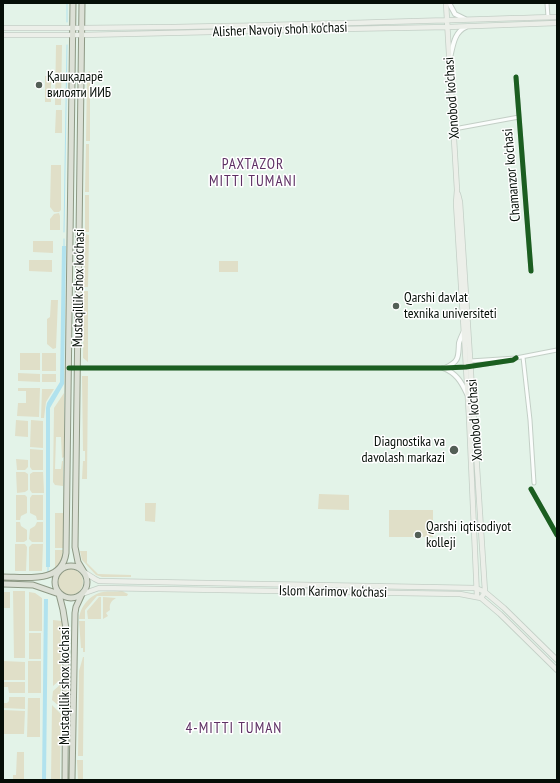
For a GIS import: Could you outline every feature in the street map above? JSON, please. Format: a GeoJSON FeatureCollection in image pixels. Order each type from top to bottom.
{"type":"FeatureCollection","features":[{"type":"Feature","properties":{"kind":"main road","name":"Mustaqillik shox ko'chasi"},"geometry":{"type":"LineString","coordinates":[[61,569],[65,561],[67,549],[73,3]]}},
{"type":"Feature","properties":{"kind":"main road","name":"Mustaqillik shox ko'chasi"},"geometry":{"type":"LineString","coordinates":[[82,3],[75,547],[78,562],[84,572]]}},
{"type":"Feature","properties":{"kind":"main road","name":"Xonobod ko'chasi"},"geometry":{"type":"LineString","coordinates":[[446,3],[454,129],[457,193],[456,203],[464,330],[468,364],[467,394],[476,588],[479,597]]}},
{"type":"Feature","properties":{"kind":"main road","name":"Alisher Navoiy shoh ko'chasi"},"geometry":{"type":"LineString","coordinates":[[3,35],[82,36],[557,17]]}},
{"type":"Feature","properties":{"kind":"main road","name":"Alisher Navoiy shoh ko'chasi"},"geometry":{"type":"LineString","coordinates":[[3,28],[199,26],[448,27],[557,23]]}},
{"type":"Feature","properties":{"kind":"main road","name":"Xonobod ko'chasi"},"geometry":{"type":"LineString","coordinates":[[457,193],[460,202],[468,364],[486,592]]}},
{"type":"Feature","properties":{"kind":"main road"},"geometry":{"type":"LineString","coordinates":[[3,577],[46,577],[70,565],[76,566],[84,572],[87,586],[78,597],[68,598],[33,585],[3,584]]}},
{"type":"Feature","properties":{"kind":"main road"},"geometry":{"type":"LineString","coordinates":[[59,594],[56,589],[55,578],[61,569]]}},
{"type":"Feature","properties":{"kind":"main road","name":"Islom Karimov ko‘chasi"},"geometry":{"type":"LineString","coordinates":[[84,572],[95,580],[100,581],[476,588],[486,592],[557,660]]}},
{"type":"Feature","properties":{"kind":"main road","name":"Islom Karimov ko‘chasi"},"geometry":{"type":"LineString","coordinates":[[82,594],[99,588],[460,594],[479,597]]}},
{"type":"Feature","properties":{"kind":"main road"},"geometry":{"type":"LineString","coordinates":[[486,592],[479,597],[500,614],[557,670]]}},
{"type":"Feature","properties":{"kind":"main road","name":"Mustaqillik shox ko'chasi"},"geometry":{"type":"LineString","coordinates":[[59,594],[64,610],[66,629],[65,780]]}},
{"type":"Feature","properties":{"kind":"main road","name":"Mustaqillik shox ko'chasi"},"geometry":{"type":"LineString","coordinates":[[72,780],[75,613],[82,594]]}},
{"type":"Feature","properties":{"kind":"main road"},"geometry":{"type":"LineString","coordinates":[[542,656],[547,650]]}},
{"type":"Feature","properties":{"kind":"street"},"geometry":{"type":"LineString","coordinates":[[449,3],[455,14],[469,20]]}},
{"type":"Feature","properties":{"kind":"street"},"geometry":{"type":"LineString","coordinates":[[548,3],[548,17]]}},
{"type":"Feature","properties":{"kind":"street"},"geometry":{"type":"LineString","coordinates":[[199,26],[199,32]]}},
{"type":"Feature","properties":{"kind":"street"},"geometry":{"type":"LineString","coordinates":[[450,58],[458,33],[461,29],[469,26]]}},
{"type":"Feature","properties":{"kind":"street","name":"Chamanzor ko'chasi"},"geometry":{"type":"LineString","coordinates":[[516,77],[531,271]]}},
{"type":"Feature","properties":{"kind":"street"},"geometry":{"type":"LineString","coordinates":[[454,129],[519,117]]}},
{"type":"Feature","properties":{"kind":"street"},"geometry":{"type":"LineString","coordinates":[[444,368],[453,365],[458,360],[459,341],[464,330]]}},
{"type":"Feature","properties":{"kind":"street"},"geometry":{"type":"LineString","coordinates":[[69,368],[444,368],[468,364],[513,360],[516,358],[557,350]]}},
{"type":"Feature","properties":{"kind":"street"},"geometry":{"type":"LineString","coordinates":[[522,357],[530,420],[534,483]]}},
{"type":"Feature","properties":{"kind":"street"},"geometry":{"type":"LineString","coordinates":[[444,368],[457,376],[467,394]]}},
{"type":"Feature","properties":{"kind":"street"},"geometry":{"type":"LineString","coordinates":[[531,489],[557,535]]}},
{"type":"Feature","properties":{"kind":"green space"},"geometry":{"type":"Polygon","coordinates":[[[56,45],[62,45],[61,105],[55,105],[56,45]]]}},
{"type":"Feature","properties":{"kind":"green space"},"geometry":{"type":"Polygon","coordinates":[[[90,71],[90,141],[86,141],[87,76],[88,72],[90,71]]]}},
{"type":"Feature","properties":{"kind":"green space"},"geometry":{"type":"Polygon","coordinates":[[[45,76],[49,76],[51,79],[51,102],[45,102],[45,76]]]}},
{"type":"Feature","properties":{"kind":"green space"},"geometry":{"type":"Polygon","coordinates":[[[56,110],[62,110],[62,133],[55,133],[56,110]]]}},
{"type":"Feature","properties":{"kind":"green space"},"geometry":{"type":"Polygon","coordinates":[[[86,144],[89,144],[89,192],[85,192],[86,144]]]}},
{"type":"Feature","properties":{"kind":"green space"},"geometry":{"type":"Polygon","coordinates":[[[51,165],[61,165],[61,210],[59,212],[54,212],[50,207],[51,165]]]}},
{"type":"Feature","properties":{"kind":"green space"},"geometry":{"type":"Polygon","coordinates":[[[85,195],[89,195],[89,232],[85,232],[85,195]]]}},
{"type":"Feature","properties":{"kind":"green space"},"geometry":{"type":"Polygon","coordinates":[[[59,213],[60,230],[50,230],[50,219],[54,214],[59,213]]]}},
{"type":"Feature","properties":{"kind":"green space"},"geometry":{"type":"Polygon","coordinates":[[[85,234],[89,235],[88,287],[84,287],[85,234]]]}},
{"type":"Feature","properties":{"kind":"green space"},"geometry":{"type":"Polygon","coordinates":[[[33,241],[53,241],[53,253],[33,252],[33,241]]]}},
{"type":"Feature","properties":{"kind":"green space"},"geometry":{"type":"Polygon","coordinates":[[[29,260],[52,260],[52,272],[29,271],[29,260]]]}},
{"type":"Feature","properties":{"kind":"green space"},"geometry":{"type":"Polygon","coordinates":[[[219,261],[238,261],[238,272],[219,272],[219,261]]]}},
{"type":"Feature","properties":{"kind":"green space"},"geometry":{"type":"Polygon","coordinates":[[[84,291],[88,291],[88,362],[83,358],[84,291]]]}},
{"type":"Feature","properties":{"kind":"green space"},"geometry":{"type":"Polygon","coordinates":[[[51,300],[58,300],[56,348],[53,349],[47,344],[47,319],[50,317],[51,300]]]}},
{"type":"Feature","properties":{"kind":"green space"},"geometry":{"type":"Polygon","coordinates":[[[20,353],[40,353],[40,370],[20,370],[20,353]]]}},
{"type":"Feature","properties":{"kind":"green space"},"geometry":{"type":"Polygon","coordinates":[[[42,353],[56,353],[56,371],[42,371],[42,353]]]}},
{"type":"Feature","properties":{"kind":"green space"},"geometry":{"type":"Polygon","coordinates":[[[18,373],[40,374],[40,382],[18,381],[18,373]]]}},
{"type":"Feature","properties":{"kind":"green space"},"geometry":{"type":"Polygon","coordinates":[[[42,374],[56,374],[56,382],[42,382],[42,374]]]}},
{"type":"Feature","properties":{"kind":"green space"},"geometry":{"type":"Polygon","coordinates":[[[82,376],[88,376],[87,479],[82,479],[85,451],[83,451],[82,376]]]}},
{"type":"Feature","properties":{"kind":"green space"},"geometry":{"type":"Polygon","coordinates":[[[18,388],[40,388],[39,417],[17,416],[18,403],[26,403],[26,391],[18,391],[18,388]]]}},
{"type":"Feature","properties":{"kind":"green space"},"geometry":{"type":"Polygon","coordinates":[[[42,389],[54,389],[46,402],[44,418],[41,418],[42,389]]]}},
{"type":"Feature","properties":{"kind":"green space"},"geometry":{"type":"Polygon","coordinates":[[[64,393],[64,457],[62,458],[61,437],[56,437],[55,469],[61,469],[63,461],[63,486],[55,485],[53,482],[54,408],[64,393]]]}},
{"type":"Feature","properties":{"kind":"green space"},"geometry":{"type":"Polygon","coordinates":[[[16,420],[28,421],[28,437],[15,436],[16,420]]]}},
{"type":"Feature","properties":{"kind":"green space"},"geometry":{"type":"Polygon","coordinates":[[[31,420],[43,421],[43,448],[30,447],[31,420]]]}},
{"type":"Feature","properties":{"kind":"green space"},"geometry":{"type":"Polygon","coordinates":[[[30,449],[43,450],[43,470],[32,470],[30,467],[30,449]]]}},
{"type":"Feature","properties":{"kind":"green space"},"geometry":{"type":"Polygon","coordinates":[[[16,459],[28,460],[28,467],[25,470],[17,470],[16,459]]]}},
{"type":"Feature","properties":{"kind":"green space"},"geometry":{"type":"Polygon","coordinates":[[[16,472],[25,472],[28,474],[28,490],[25,492],[17,493],[16,472]]]}},
{"type":"Feature","properties":{"kind":"green space"},"geometry":{"type":"Polygon","coordinates":[[[33,472],[43,472],[44,493],[32,493],[30,490],[30,474],[33,472]]]}},
{"type":"Feature","properties":{"kind":"green space"},"geometry":{"type":"Polygon","coordinates":[[[319,494],[349,495],[349,510],[318,509],[319,494]]]}},
{"type":"Feature","properties":{"kind":"green space"},"geometry":{"type":"Polygon","coordinates":[[[16,495],[25,495],[27,497],[27,513],[21,516],[20,520],[16,520],[16,495]]]}},
{"type":"Feature","properties":{"kind":"green space"},"geometry":{"type":"Polygon","coordinates":[[[32,495],[43,495],[43,520],[37,520],[36,516],[30,513],[30,498],[32,495]]]}},
{"type":"Feature","properties":{"kind":"green space"},"geometry":{"type":"Polygon","coordinates":[[[145,503],[156,503],[155,522],[145,521],[145,503]]]}},
{"type":"Feature","properties":{"kind":"green space"},"geometry":{"type":"Polygon","coordinates":[[[389,510],[433,510],[433,537],[389,537],[389,510]]]}},
{"type":"Feature","properties":{"kind":"green space"},"geometry":{"type":"Polygon","coordinates":[[[55,513],[63,513],[63,548],[55,548],[55,513]]]}},
{"type":"Feature","properties":{"kind":"green space"},"geometry":{"type":"Polygon","coordinates":[[[16,522],[20,522],[21,526],[27,530],[27,540],[24,542],[16,542],[16,522]]]}},
{"type":"Feature","properties":{"kind":"green space"},"geometry":{"type":"Polygon","coordinates":[[[37,522],[43,522],[43,542],[32,542],[29,539],[30,529],[35,526],[37,522]]]}},
{"type":"Feature","properties":{"kind":"green space"},"geometry":{"type":"Polygon","coordinates":[[[15,544],[25,544],[27,547],[26,571],[15,571],[15,544]]]}},
{"type":"Feature","properties":{"kind":"green space"},"geometry":{"type":"Polygon","coordinates":[[[32,544],[43,544],[42,571],[29,571],[29,547],[32,544]]]}},
{"type":"Feature","properties":{"kind":"green space"},"geometry":{"type":"Polygon","coordinates":[[[55,550],[63,550],[62,562],[55,568],[55,550]]]}},
{"type":"Feature","properties":{"kind":"green space"},"geometry":{"type":"Polygon","coordinates":[[[80,551],[87,551],[87,563],[98,574],[131,575],[131,577],[102,577],[96,575],[82,560],[80,551]]]}},
{"type":"Feature","properties":{"kind":"green space"},"geometry":{"type":"Polygon","coordinates":[[[70,569],[79,573],[83,582],[79,591],[70,595],[61,591],[57,582],[61,573],[70,569]]]}},
{"type":"Feature","properties":{"kind":"green space"},"geometry":{"type":"Polygon","coordinates":[[[13,591],[25,591],[25,658],[14,658],[13,591]]]}},
{"type":"Feature","properties":{"kind":"green space"},"geometry":{"type":"Polygon","coordinates":[[[122,591],[128,594],[127,596],[97,596],[85,610],[85,619],[79,619],[81,610],[86,602],[94,595],[103,592],[122,591]]]}},
{"type":"Feature","properties":{"kind":"green space"},"geometry":{"type":"Polygon","coordinates":[[[3,592],[10,592],[10,608],[3,608],[3,592]]]}},
{"type":"Feature","properties":{"kind":"green space"},"geometry":{"type":"Polygon","coordinates":[[[29,592],[35,593],[42,598],[42,631],[29,631],[29,592]]]}},
{"type":"Feature","properties":{"kind":"green space"},"geometry":{"type":"Polygon","coordinates":[[[99,597],[101,597],[101,619],[88,619],[87,611],[99,597]]]}},
{"type":"Feature","properties":{"kind":"green space"},"geometry":{"type":"Polygon","coordinates":[[[103,597],[116,598],[110,604],[110,610],[106,613],[108,616],[103,619],[103,597]]]}},
{"type":"Feature","properties":{"kind":"green space"},"geometry":{"type":"Polygon","coordinates":[[[53,620],[62,621],[61,679],[53,686],[53,620]]]}},
{"type":"Feature","properties":{"kind":"green space"},"geometry":{"type":"Polygon","coordinates":[[[79,621],[85,621],[85,652],[83,652],[83,648],[81,648],[79,621]]]}},
{"type":"Feature","properties":{"kind":"green space"},"geometry":{"type":"Polygon","coordinates":[[[29,633],[41,633],[41,659],[29,659],[29,633]]]}},
{"type":"Feature","properties":{"kind":"green space"},"geometry":{"type":"Polygon","coordinates":[[[83,657],[83,756],[78,756],[79,671],[83,657]]]}},
{"type":"Feature","properties":{"kind":"green space"},"geometry":{"type":"Polygon","coordinates":[[[3,661],[25,662],[25,680],[3,680],[3,661]]]}},
{"type":"Feature","properties":{"kind":"green space"},"geometry":{"type":"Polygon","coordinates":[[[28,661],[41,661],[41,693],[28,693],[28,661]]]}},
{"type":"Feature","properties":{"kind":"green space"},"geometry":{"type":"Polygon","coordinates":[[[3,682],[25,682],[25,693],[9,693],[8,687],[3,687],[3,682]]]}},
{"type":"Feature","properties":{"kind":"green space"},"geometry":{"type":"Polygon","coordinates":[[[61,684],[60,707],[52,700],[53,691],[61,684]]]}},
{"type":"Feature","properties":{"kind":"green space"},"geometry":{"type":"Polygon","coordinates":[[[9,697],[25,697],[25,709],[3,708],[3,703],[7,703],[9,701],[9,697]]]}},
{"type":"Feature","properties":{"kind":"green space"},"geometry":{"type":"Polygon","coordinates":[[[28,698],[40,698],[40,737],[27,737],[28,698]]]}},
{"type":"Feature","properties":{"kind":"green space"},"geometry":{"type":"Polygon","coordinates":[[[52,705],[61,714],[60,780],[51,780],[52,705]]]}},
{"type":"Feature","properties":{"kind":"green space"},"geometry":{"type":"Polygon","coordinates":[[[3,710],[25,711],[24,734],[3,734],[3,710]]]}},
{"type":"Feature","properties":{"kind":"green space"},"geometry":{"type":"Polygon","coordinates":[[[17,752],[24,752],[24,780],[13,780],[13,775],[16,775],[17,752]]]}},
{"type":"Feature","properties":{"kind":"green space"},"geometry":{"type":"Polygon","coordinates":[[[77,760],[83,760],[83,780],[78,780],[77,760]]]}},
{"type":"Feature","properties":{"kind":"water"},"geometry":{"type":"Polygon","coordinates":[[[62,246],[66,246],[64,384],[50,408],[50,567],[46,567],[46,408],[47,403],[60,382],[62,246]]]}},
{"type":"Feature","properties":{"kind":"water"},"geometry":{"type":"Polygon","coordinates":[[[44,599],[48,599],[46,780],[42,780],[44,599]]]}},
{"type":"Feature","properties":{"kind":"waterway"},"geometry":{"type":"LineString","coordinates":[[67,3],[67,22]]}},
{"type":"Feature","properties":{"kind":"waterway"},"geometry":{"type":"LineString","coordinates":[[64,232],[67,45]]}},
{"type":"Feature","properties":{"kind":"waterway"},"geometry":{"type":"LineString","coordinates":[[64,239],[64,246]]}},
{"type":"Feature","properties":{"kind":"waterway"},"geometry":{"type":"LineString","coordinates":[[48,566],[48,573]]}},
{"type":"Feature","properties":{"kind":"cycle path"},"geometry":{"type":"LineString","coordinates":[[516,77],[531,271]]}},
{"type":"Feature","properties":{"kind":"cycle path"},"geometry":{"type":"LineString","coordinates":[[69,368],[445,368],[466,367],[513,360],[516,358]]}},
{"type":"Feature","properties":{"kind":"cycle path"},"geometry":{"type":"LineString","coordinates":[[531,489],[557,535]]}},
{"type":"Feature","properties":{"kind":"place","name":"Қашқадарё вилояти ИИБ"},"geometry":{"type":"Point","coordinates":[39,85]}},
{"type":"Feature","properties":{"kind":"place","name":"Qarshi davlat texnika universiteti"},"geometry":{"type":"Point","coordinates":[396,306]}},
{"type":"Feature","properties":{"kind":"place","name":"Diagnostika va davolash markazi"},"geometry":{"type":"Point","coordinates":[454,450]}},
{"type":"Feature","properties":{"kind":"place","name":"Qarshi iqtisodiyot kolleji"},"geometry":{"type":"Point","coordinates":[418,535]}},
{"type":"Feature","properties":{"kind":"district","name":"PAXTAZOR MITTI TUMANI"},"geometry":{"type":"Point","coordinates":[253,174]}},
{"type":"Feature","properties":{"kind":"district","name":"4-MITTI TUMAN"},"geometry":{"type":"Point","coordinates":[234,729]}}]}
